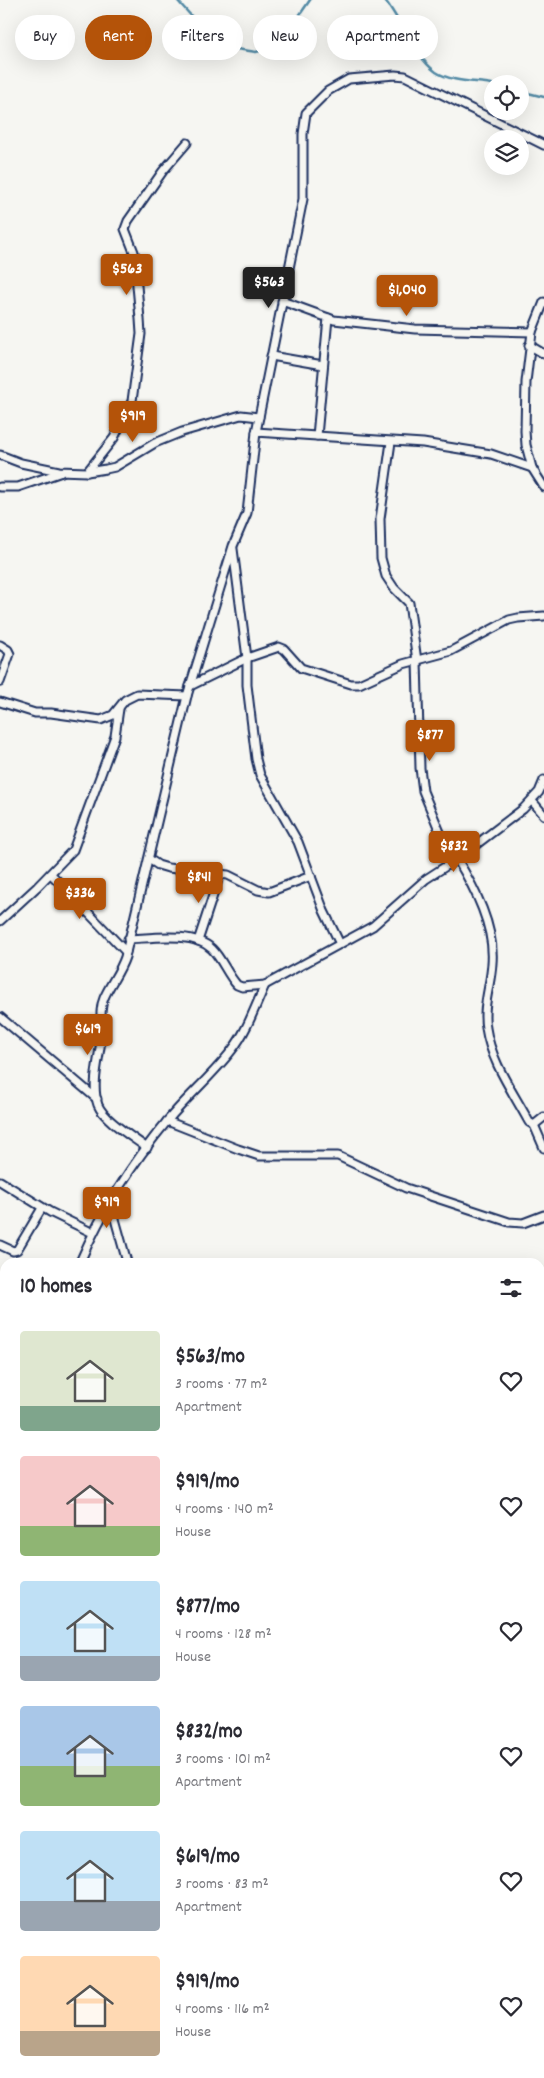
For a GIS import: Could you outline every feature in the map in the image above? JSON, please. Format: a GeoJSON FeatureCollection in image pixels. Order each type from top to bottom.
{"type":"FeatureCollection","features":[{"type":"Feature","properties":{"kind":"street"},"geometry":{"type":"LineString","coordinates":[[147,1148],[107,1118],[98,1106],[95,1085],[102,1031],[100,1010],[104,997],[123,963],[187,696],[233,546],[247,514],[256,432],[302,198],[303,134],[306,113],[328,91],[349,79],[395,75],[405,76],[544,145]]}},
{"type":"Feature","properties":{"kind":"street"},"geometry":{"type":"LineString","coordinates":[[87,472],[114,438],[132,401],[141,334],[134,252],[125,229],[128,221],[163,171],[187,143]]}},
{"type":"Feature","properties":{"kind":"street"},"geometry":{"type":"LineString","coordinates":[[282,301],[328,318],[415,328],[532,332]]}},
{"type":"Feature","properties":{"kind":"street"},"geometry":{"type":"LineString","coordinates":[[544,302],[529,345],[524,414],[526,445],[532,468],[544,487]]}},
{"type":"Feature","properties":{"kind":"street"},"geometry":{"type":"LineString","coordinates":[[317,436],[328,318]]}},
{"type":"Feature","properties":{"kind":"street"},"geometry":{"type":"LineString","coordinates":[[529,345],[544,354]]}},
{"type":"Feature","properties":{"kind":"street"},"geometry":{"type":"LineString","coordinates":[[271,356],[323,365]]}},
{"type":"Feature","properties":{"kind":"street"},"geometry":{"type":"LineString","coordinates":[[0,455],[21,463],[64,471],[87,472],[115,467],[154,442],[182,432],[241,415],[259,417]]}},
{"type":"Feature","properties":{"kind":"street"},"geometry":{"type":"LineString","coordinates":[[256,432],[423,443],[480,452],[532,468]]}},
{"type":"Feature","properties":{"kind":"street"},"geometry":{"type":"LineString","coordinates":[[391,442],[380,520],[381,558],[386,576],[409,604],[417,661],[420,768],[423,792],[455,860],[472,883],[492,942],[492,964],[486,1002],[486,1027],[493,1055],[529,1122],[534,1125],[544,1148]]}},
{"type":"Feature","properties":{"kind":"street"},"geometry":{"type":"LineString","coordinates":[[0,487],[18,487],[64,471]]}},
{"type":"Feature","properties":{"kind":"street"},"geometry":{"type":"LineString","coordinates":[[233,546],[247,658],[247,686],[260,775],[298,842],[340,944]]}},
{"type":"Feature","properties":{"kind":"street"},"geometry":{"type":"LineString","coordinates":[[190,686],[247,658],[279,647],[284,649],[301,668],[351,684],[359,684],[392,668],[452,651],[509,620],[544,616]]}},
{"type":"Feature","properties":{"kind":"street"},"geometry":{"type":"LineString","coordinates":[[0,645],[8,650],[10,654],[0,682]]}},
{"type":"Feature","properties":{"kind":"street"},"geometry":{"type":"LineString","coordinates":[[0,702],[35,712],[101,720],[113,715],[126,700],[137,694],[187,696]]}},
{"type":"Feature","properties":{"kind":"street"},"geometry":{"type":"LineString","coordinates":[[0,922],[51,874],[73,850],[79,840],[115,736],[119,709]]}},
{"type":"Feature","properties":{"kind":"street"},"geometry":{"type":"LineString","coordinates":[[128,939],[191,938],[213,950],[236,985],[242,987],[265,985],[386,917],[426,879],[455,860],[532,800],[539,792],[544,780]]}},
{"type":"Feature","properties":{"kind":"street"},"geometry":{"type":"LineString","coordinates":[[532,800],[544,815]]}},
{"type":"Feature","properties":{"kind":"street"},"geometry":{"type":"LineString","coordinates":[[148,859],[168,868],[220,874],[245,882],[258,890],[269,892],[311,876]]}},
{"type":"Feature","properties":{"kind":"street"},"geometry":{"type":"LineString","coordinates":[[51,874],[126,952]]}},
{"type":"Feature","properties":{"kind":"street"},"geometry":{"type":"LineString","coordinates":[[198,941],[220,874]]}},
{"type":"Feature","properties":{"kind":"street"},"geometry":{"type":"LineString","coordinates":[[82,1258],[110,1201],[147,1148],[167,1121],[232,1051],[242,1035],[265,985]]}},
{"type":"Feature","properties":{"kind":"street"},"geometry":{"type":"LineString","coordinates":[[0,1017],[97,1100]]}},
{"type":"Feature","properties":{"kind":"street"},"geometry":{"type":"LineString","coordinates":[[534,1125],[544,1116]]}},
{"type":"Feature","properties":{"kind":"street"},"geometry":{"type":"LineString","coordinates":[[167,1121],[259,1156],[338,1156],[406,1188],[509,1222],[523,1223],[544,1215]]}},
{"type":"Feature","properties":{"kind":"street"},"geometry":{"type":"LineString","coordinates":[[0,1181],[42,1208],[93,1233]]}},
{"type":"Feature","properties":{"kind":"street"},"geometry":{"type":"LineString","coordinates":[[110,1201],[126,1258]]}},
{"type":"Feature","properties":{"kind":"street"},"geometry":{"type":"LineString","coordinates":[[0,1245],[13,1251],[16,1250],[42,1208]]}},
{"type":"Feature","properties":{"kind":"waterway"},"geometry":{"type":"LineString","coordinates":[[177,0],[210,37],[230,48],[256,52],[278,46],[310,0]]}},
{"type":"Feature","properties":{"kind":"waterway"},"geometry":{"type":"LineString","coordinates":[[385,0],[421,57],[436,72],[449,78],[484,83]]}},
{"type":"Feature","properties":{"kind":"waterway"},"geometry":{"type":"LineString","coordinates":[[529,93],[544,97]]}}]}
